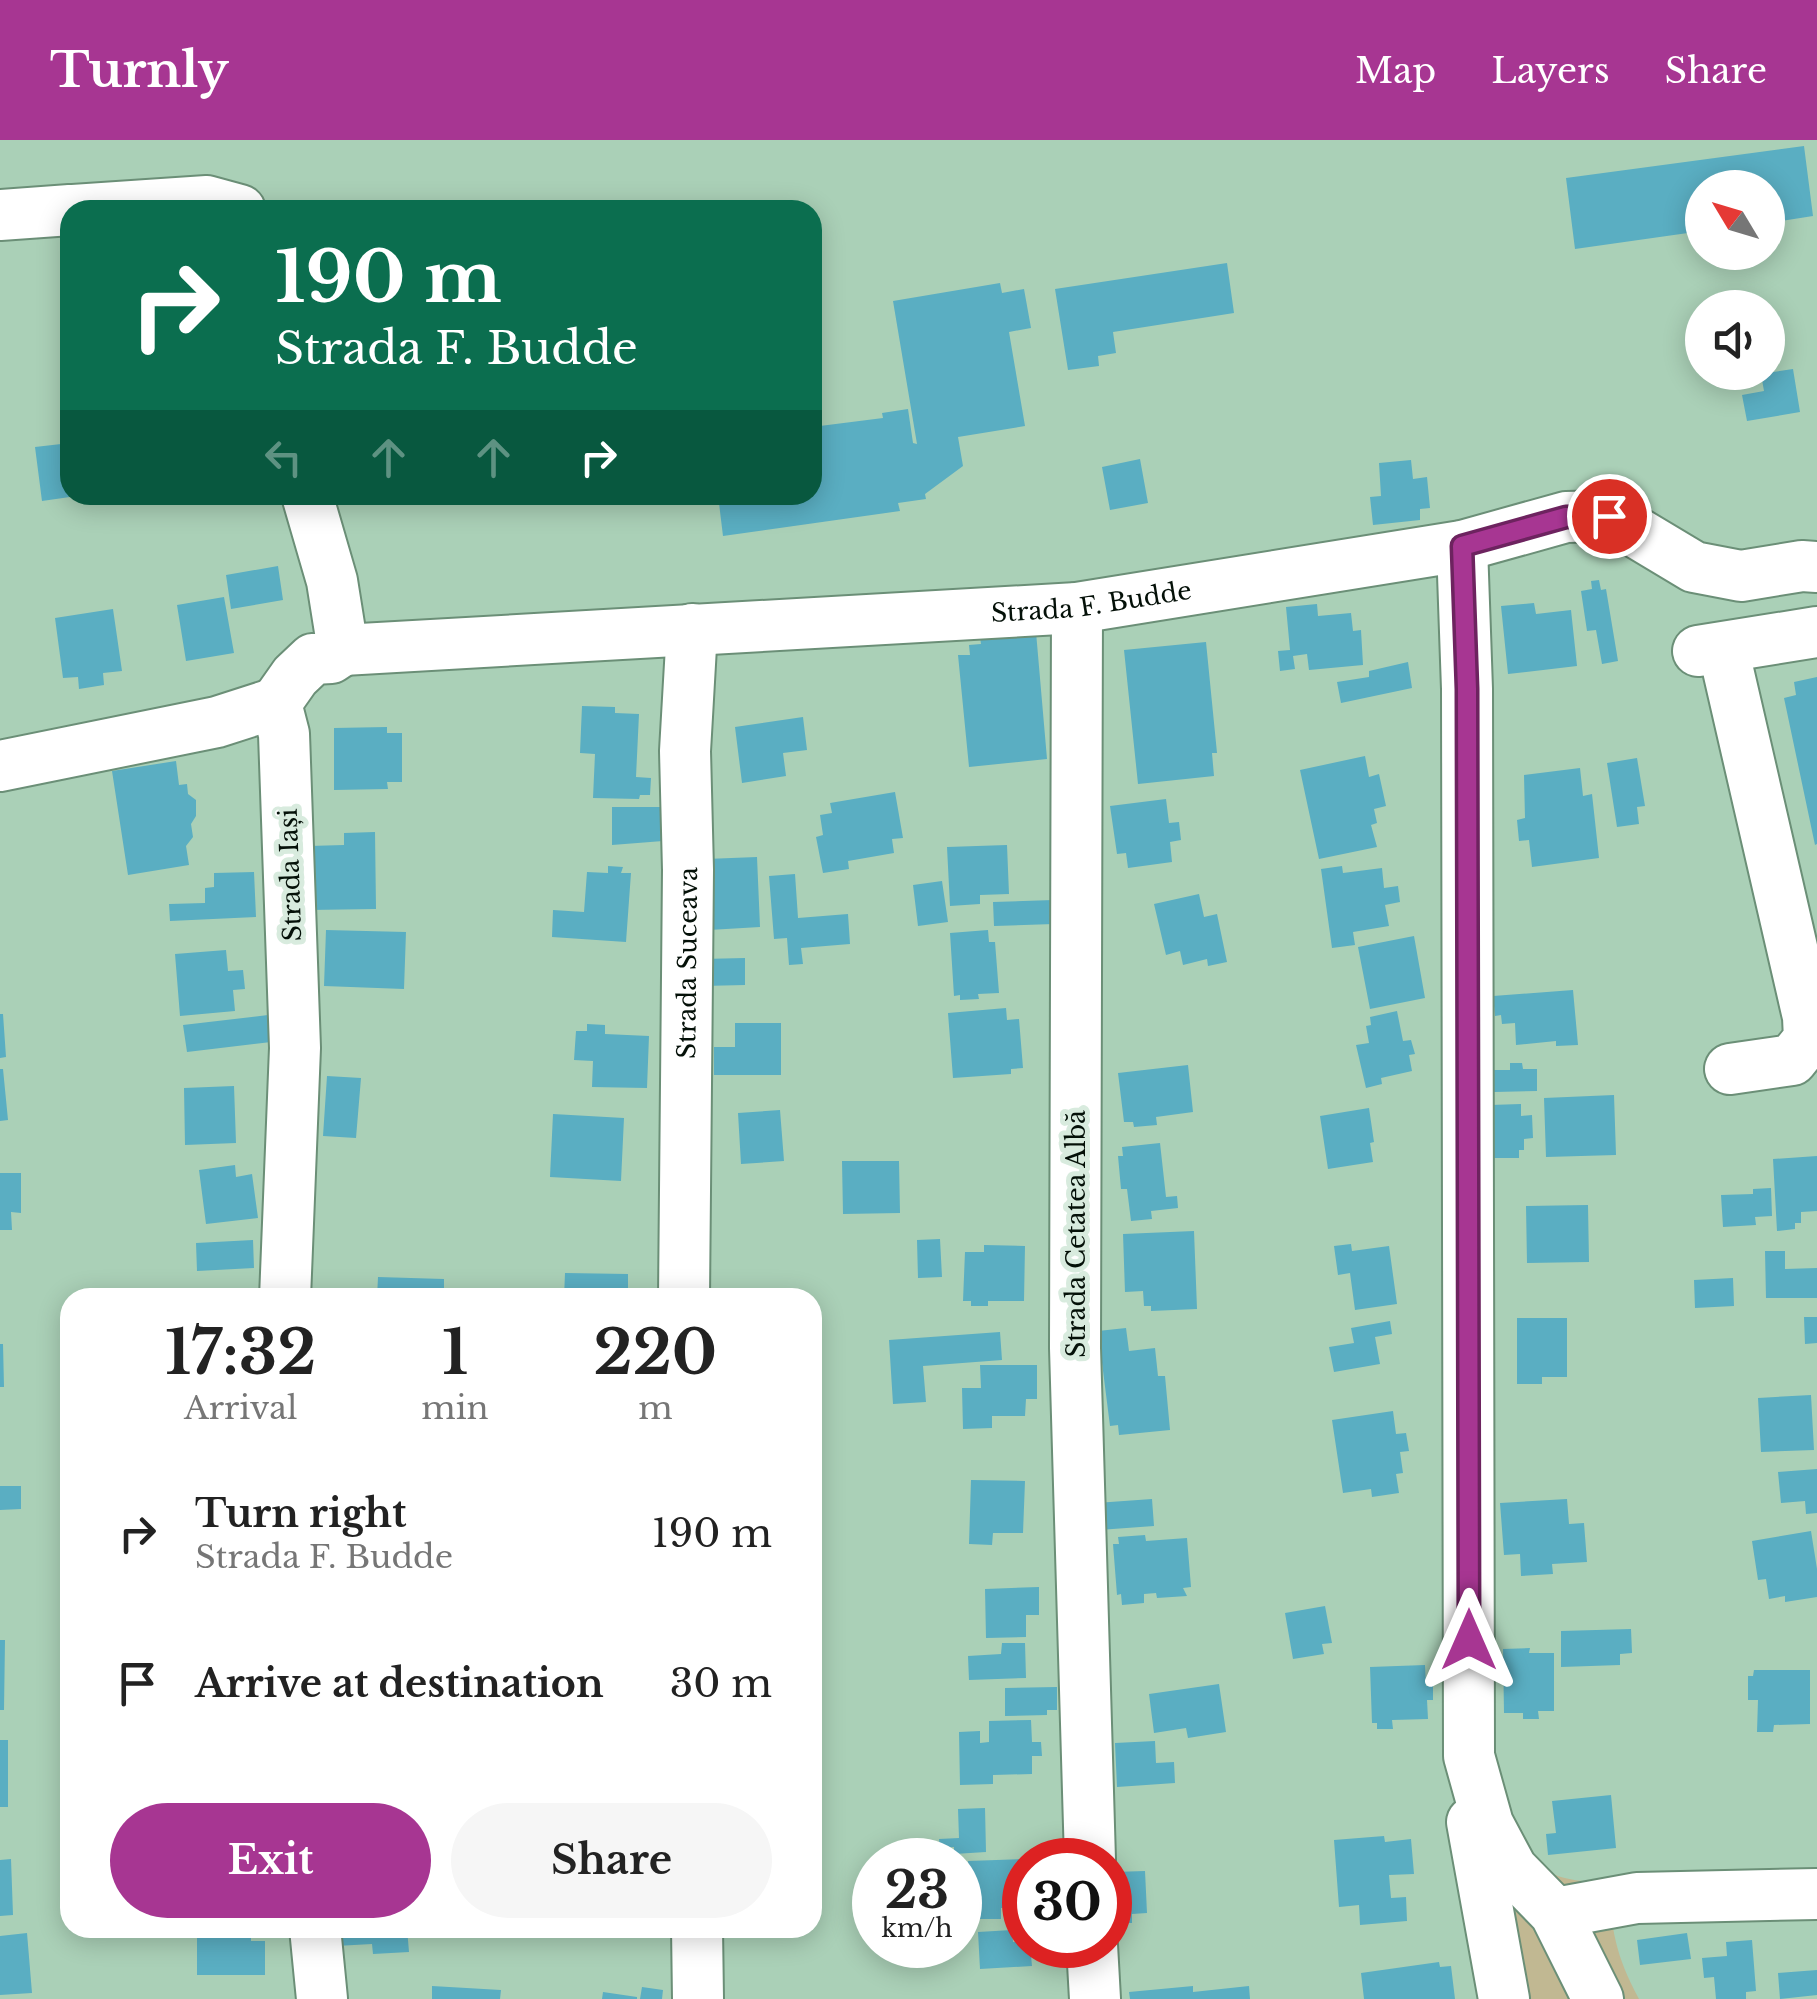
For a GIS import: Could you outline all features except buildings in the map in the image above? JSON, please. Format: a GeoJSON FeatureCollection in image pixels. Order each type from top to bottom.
{"type":"FeatureCollection","features":[{"type":"Feature","properties":{"kind":"street"},"geometry":{"type":"LineString","coordinates":[[0,215],[60,211]]}},
{"type":"Feature","properties":{"kind":"street"},"geometry":{"type":"LineString","coordinates":[[0,766],[217,722],[276,703],[313,659],[331,658],[343,650],[332,581],[310,505]]}},
{"type":"Feature","properties":{"kind":"street","name":"Strada F. Budde"},"geometry":{"type":"LineString","coordinates":[[343,650],[1077,608],[1462,546],[1566,517],[1609,516],[1694,567],[1740,576],[1817,567]]}},
{"type":"Feature","properties":{"kind":"street"},"geometry":{"type":"LineString","coordinates":[[1462,546],[1467,689],[1470,1756],[1488,1824],[1512,1870],[1556,1913],[1598,1999]]}},
{"type":"Feature","properties":{"kind":"street","name":"Strada Cetatea Albă"},"geometry":{"type":"LineString","coordinates":[[1077,608],[1075,1348],[1089,1838]]}},
{"type":"Feature","properties":{"kind":"street","name":"Strada Suceava"},"geometry":{"type":"LineString","coordinates":[[684,1288],[688,889],[685,751],[692,629]]}},
{"type":"Feature","properties":{"kind":"street"},"geometry":{"type":"LineString","coordinates":[[1730,1069],[1792,1060],[1809,1039],[1808,1017],[1710,649],[1817,632]]}},
{"type":"Feature","properties":{"kind":"street","name":"Strada Iași"},"geometry":{"type":"LineString","coordinates":[[276,703],[284,734],[295,1048],[286,1288]]}},
{"type":"Feature","properties":{"kind":"street"},"geometry":{"type":"LineString","coordinates":[[1476,1782],[1470,1800],[1473,1830],[1504,1999]]}},
{"type":"Feature","properties":{"kind":"street"},"geometry":{"type":"LineString","coordinates":[[1556,1913],[1638,1898],[1810,1887]]}},
{"type":"Feature","properties":{"kind":"street"},"geometry":{"type":"LineString","coordinates":[[316,1938],[322,1999]]}},
{"type":"Feature","properties":{"kind":"street"},"geometry":{"type":"LineString","coordinates":[[697,1938],[698,1999]]}},
{"type":"Feature","properties":{"kind":"street"},"geometry":{"type":"LineString","coordinates":[[1093,1968],[1094,1999]]}},
{"type":"Feature","properties":{"kind":"shaded area"},"geometry":{"type":"Polygon","coordinates":[[[1510,1820],[1547,1870],[1570,1879],[1608,1882],[1616,1942],[1639,1999],[1484,1999],[1510,1820]]]}},
{"type":"Feature","properties":{"kind":"route"},"geometry":{"type":"LineString","coordinates":[[1469,1640],[1467,689],[1462,546],[1566,517],[1609,516]]}}]}
